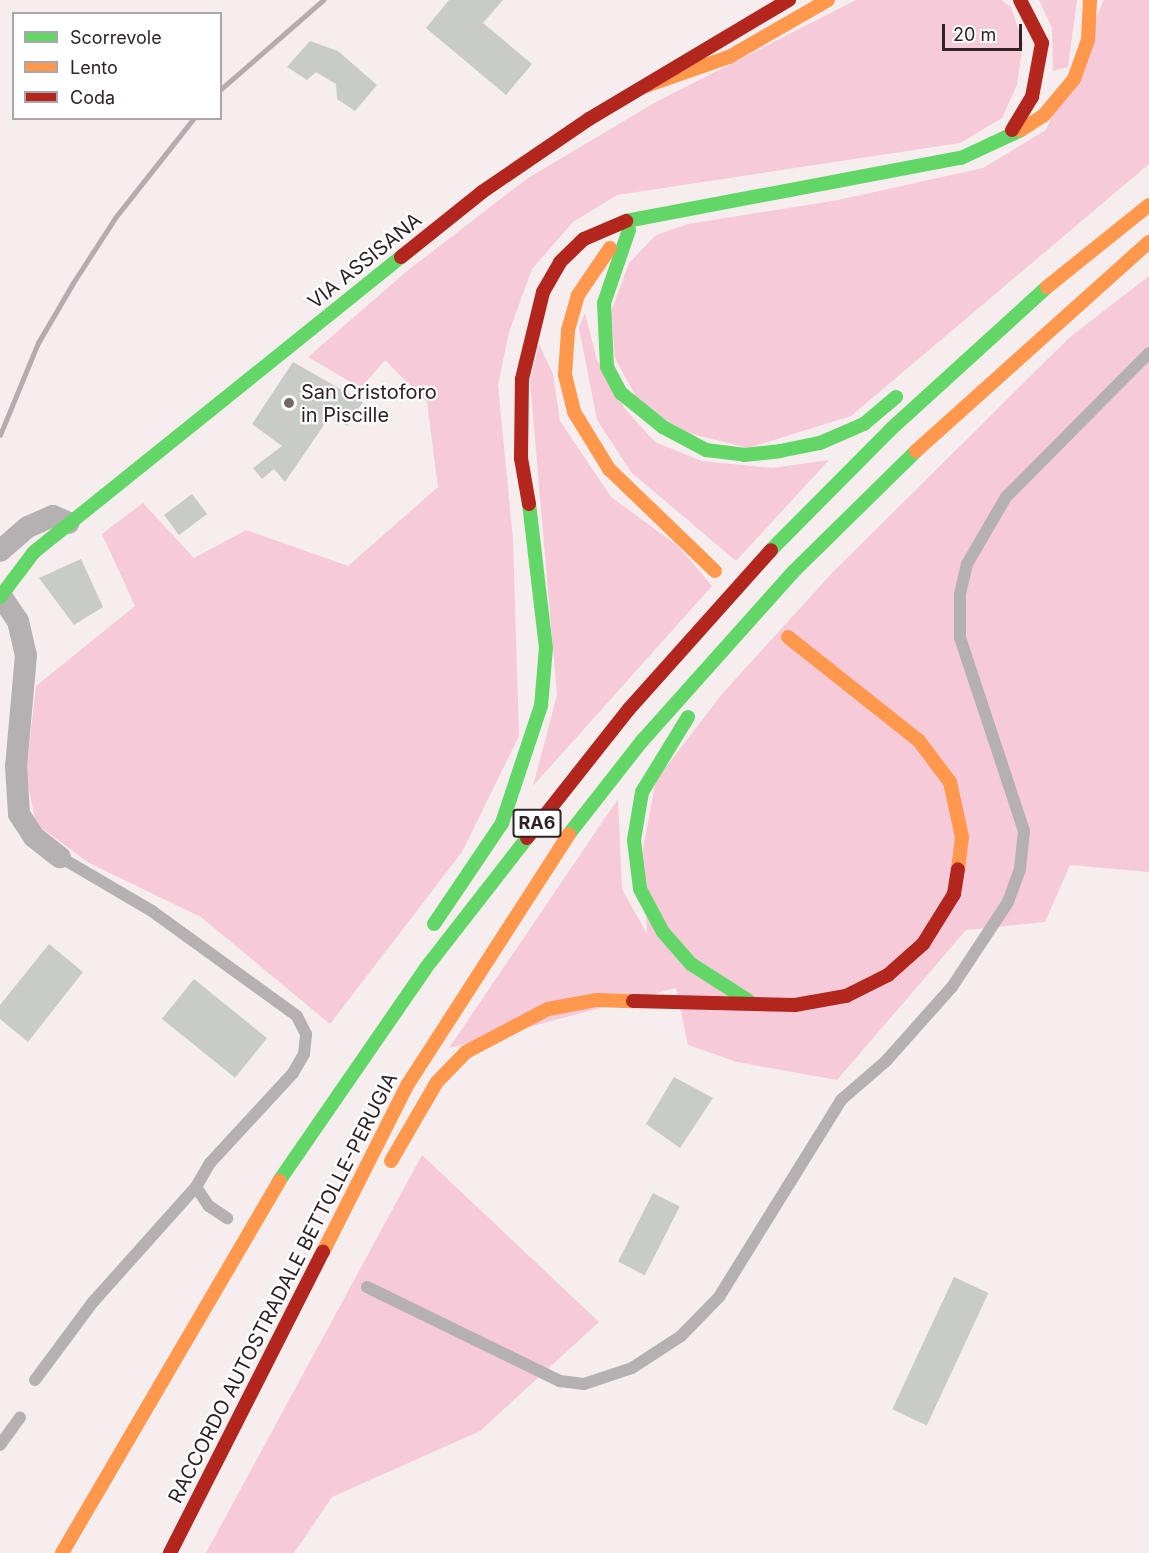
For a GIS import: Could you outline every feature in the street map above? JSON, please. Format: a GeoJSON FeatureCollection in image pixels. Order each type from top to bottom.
{"type":"FeatureCollection","features":[{"type":"Feature","properties":{"kind":"main road","name":"VIA ASSISANA"},"geometry":{"type":"LineString","coordinates":[[0,596],[34,552],[482,192],[646,86],[789,0]]}},
{"type":"Feature","properties":{"kind":"main road"},"geometry":{"type":"LineString","coordinates":[[646,86],[729,57],[828,0]]}},
{"type":"Feature","properties":{"kind":"main road"},"geometry":{"type":"LineString","coordinates":[[1006,140],[1040,72],[1042,43],[1020,0]]}},
{"type":"Feature","properties":{"kind":"main road"},"geometry":{"type":"LineString","coordinates":[[423,940],[502,823],[541,706],[546,648],[537,547],[521,458],[522,380],[543,292],[560,262],[584,239],[612,224],[961,158],[1006,140],[1044,115],[1074,79],[1088,40],[1090,0]]}},
{"type":"Feature","properties":{"kind":"main road"},"geometry":{"type":"LineString","coordinates":[[1133,196],[1149,188]]}},
{"type":"Feature","properties":{"kind":"main road","name":"RA6"},"geometry":{"type":"LineString","coordinates":[[62,1553],[251,1222],[425,969],[629,709],[779,541],[891,429],[1043,291],[1149,205]]}},
{"type":"Feature","properties":{"kind":"main road"},"geometry":{"type":"LineString","coordinates":[[657,214],[629,230],[598,260],[578,295],[568,332],[569,393],[587,441],[609,470],[715,571]]}},
{"type":"Feature","properties":{"kind":"main road"},"geometry":{"type":"LineString","coordinates":[[629,230],[604,303],[607,367],[621,393],[663,427],[706,450],[744,455],[780,451],[864,424],[907,388]]}},
{"type":"Feature","properties":{"kind":"main road"},"geometry":{"type":"LineString","coordinates":[[977,328],[1091,231]]}},
{"type":"Feature","properties":{"kind":"main road","name":"RACCORDO AUTOSTRADALE BETTOLLE-PERUGIA"},"geometry":{"type":"LineString","coordinates":[[172,1553],[408,1084],[544,867],[642,741],[785,580],[917,449],[1149,242]]}},
{"type":"Feature","properties":{"kind":"main road"},"geometry":{"type":"LineString","coordinates":[[857,531],[917,449]]}},
{"type":"Feature","properties":{"kind":"main road"},"geometry":{"type":"LineString","coordinates":[[385,1170],[437,1082],[466,1052],[548,1009],[597,1000],[751,1002],[795,1005],[846,996],[888,975],[923,945],[954,894],[962,837],[950,782],[918,741],[788,637]]}},
{"type":"Feature","properties":{"kind":"main road"},"geometry":{"type":"LineString","coordinates":[[701,701],[666,744],[642,792],[634,840],[640,889],[663,932],[691,964],[751,1002]]}},
{"type":"Feature","properties":{"kind":"main road"},"geometry":{"type":"LineString","coordinates":[[251,1222],[331,1076]]}},
{"type":"Feature","properties":{"kind":"main road"},"geometry":{"type":"LineString","coordinates":[[172,1553],[219,1491],[368,1200]]}},
{"type":"Feature","properties":{"kind":"street"},"geometry":{"type":"LineString","coordinates":[[0,551],[45,519],[53,516],[69,523]]}},
{"type":"Feature","properties":{"kind":"street"},"geometry":{"type":"LineString","coordinates":[[0,596],[18,621],[26,655],[16,766],[19,814],[34,837],[60,857]]}},
{"type":"Feature","properties":{"kind":"lane"},"geometry":{"type":"LineString","coordinates":[[367,1287],[560,1381],[584,1384],[632,1368],[681,1336],[719,1298],[841,1100],[886,1061],[952,987],[1008,902],[1020,869],[1024,831],[960,638],[960,594],[967,564],[1006,497],[1149,353]]}},
{"type":"Feature","properties":{"kind":"lane"},"geometry":{"type":"LineString","coordinates":[[35,1380],[93,1302],[196,1187],[210,1162],[293,1073],[304,1054],[306,1034],[297,1016],[162,918],[60,857]]}},
{"type":"Feature","properties":{"kind":"lane"},"geometry":{"type":"LineString","coordinates":[[196,1187],[209,1206],[227,1218]]}},
{"type":"Feature","properties":{"kind":"lane"},"geometry":{"type":"LineString","coordinates":[[0,1445],[20,1417]]}},
{"type":"Feature","properties":{"kind":"shaded area"},"geometry":{"type":"Polygon","coordinates":[[[856,0],[1001,0],[1011,7],[1023,43],[1017,85],[1002,118],[960,143],[617,195],[573,222],[532,269],[509,332],[498,385],[513,539],[519,736],[462,852],[330,1024],[201,917],[89,863],[36,824],[26,775],[36,686],[135,606],[102,534],[143,503],[194,558],[246,530],[348,566],[438,487],[427,402],[385,360],[361,388],[308,357],[407,271],[528,178],[656,102],[856,0]]]}},
{"type":"Feature","properties":{"kind":"shaded area"},"geometry":{"type":"Polygon","coordinates":[[[1039,0],[1077,0],[1068,67],[1053,71],[1052,28],[1039,0]]]}},
{"type":"Feature","properties":{"kind":"shaded area"},"geometry":{"type":"Polygon","coordinates":[[[1104,0],[1149,0],[1149,164],[851,416],[748,448],[688,433],[640,404],[615,358],[611,312],[629,263],[656,235],[688,224],[838,200],[983,168],[1046,130],[1104,0]]]}},
{"type":"Feature","properties":{"kind":"shaded area"},"geometry":{"type":"Polygon","coordinates":[[[1149,276],[1149,872],[1070,865],[1045,922],[966,930],[837,1080],[737,1062],[688,1045],[676,988],[449,1048],[618,799],[622,889],[647,934],[643,849],[656,780],[722,694],[833,572],[1070,337],[1149,276]]]}},
{"type":"Feature","properties":{"kind":"shaded area"},"geometry":{"type":"Polygon","coordinates":[[[585,313],[597,360],[625,409],[655,442],[702,461],[772,468],[829,460],[736,561],[631,472],[597,420],[579,328],[585,313]]]}},
{"type":"Feature","properties":{"kind":"shaded area"},"geometry":{"type":"Polygon","coordinates":[[[539,344],[553,374],[560,421],[611,497],[678,546],[712,586],[533,786],[557,695],[530,381],[539,344]]]}},
{"type":"Feature","properties":{"kind":"shaded area"},"geometry":{"type":"Polygon","coordinates":[[[422,1155],[599,1322],[480,1431],[332,1497],[294,1553],[206,1553],[422,1155]]]}},
{"type":"Feature","properties":{"kind":"building"},"geometry":{"type":"Polygon","coordinates":[[[449,0],[503,0],[483,23],[532,64],[506,95],[426,28],[449,0]]]}},
{"type":"Feature","properties":{"kind":"building"},"geometry":{"type":"Polygon","coordinates":[[[310,41],[338,51],[377,85],[355,111],[337,99],[336,84],[316,72],[307,80],[287,67],[310,41]]]}},
{"type":"Feature","properties":{"kind":"building"},"geometry":{"type":"Polygon","coordinates":[[[293,362],[363,402],[347,426],[330,416],[285,482],[274,469],[262,479],[253,468],[282,446],[252,424],[293,362]]]}},
{"type":"Feature","properties":{"kind":"building"},"geometry":{"type":"Polygon","coordinates":[[[192,494],[207,514],[179,535],[164,515],[192,494]]]}},
{"type":"Feature","properties":{"kind":"building"},"geometry":{"type":"Polygon","coordinates":[[[81,559],[103,607],[74,625],[39,578],[81,559]]]}},
{"type":"Feature","properties":{"kind":"building"},"geometry":{"type":"Polygon","coordinates":[[[49,944],[83,972],[28,1042],[0,1019],[0,1005],[49,944]]]}},
{"type":"Feature","properties":{"kind":"building"},"geometry":{"type":"Polygon","coordinates":[[[194,979],[267,1038],[235,1078],[162,1019],[194,979]]]}},
{"type":"Feature","properties":{"kind":"building"},"geometry":{"type":"Polygon","coordinates":[[[674,1077],[713,1098],[680,1148],[646,1124],[674,1077]]]}},
{"type":"Feature","properties":{"kind":"building"},"geometry":{"type":"Polygon","coordinates":[[[653,1193],[680,1207],[645,1275],[618,1262],[653,1193]]]}},
{"type":"Feature","properties":{"kind":"building"},"geometry":{"type":"Polygon","coordinates":[[[954,1277],[988,1293],[927,1425],[892,1409],[954,1277]]]}},
{"type":"Feature","properties":{"kind":"railway"},"geometry":{"type":"LineString","coordinates":[[222,88],[323,0]]}},
{"type":"Feature","properties":{"kind":"railway"},"geometry":{"type":"LineString","coordinates":[[0,435],[38,343],[73,283],[115,218],[192,120]]}},
{"type":"Feature","properties":{"kind":"traffic: fast"},"geometry":{"type":"LineString","coordinates":[[626,221],[961,158],[1021,130]]}},
{"type":"Feature","properties":{"kind":"traffic: fast"},"geometry":{"type":"LineString","coordinates":[[629,230],[604,303],[607,367],[621,393],[663,427],[706,450],[744,455],[780,451],[820,443],[864,424],[896,397]]}},
{"type":"Feature","properties":{"kind":"traffic: fast"},"geometry":{"type":"LineString","coordinates":[[0,597],[34,552],[401,257]]}},
{"type":"Feature","properties":{"kind":"traffic: fast"},"geometry":{"type":"LineString","coordinates":[[771,550],[891,429],[1047,287]]}},
{"type":"Feature","properties":{"kind":"traffic: fast"},"geometry":{"type":"LineString","coordinates":[[569,834],[642,741],[793,572],[916,451]]}},
{"type":"Feature","properties":{"kind":"traffic: fast"},"geometry":{"type":"LineString","coordinates":[[434,924],[502,823],[541,706],[546,648],[529,504]]}},
{"type":"Feature","properties":{"kind":"traffic: fast"},"geometry":{"type":"LineString","coordinates":[[688,717],[642,792],[634,840],[640,889],[663,932],[691,964],[749,1001]]}},
{"type":"Feature","properties":{"kind":"traffic: fast"},"geometry":{"type":"LineString","coordinates":[[279,1181],[425,969],[527,838]]}},
{"type":"Feature","properties":{"kind":"traffic: slow"},"geometry":{"type":"LineString","coordinates":[[646,86],[729,57],[828,0]]}},
{"type":"Feature","properties":{"kind":"traffic: slow"},"geometry":{"type":"LineString","coordinates":[[1021,130],[1044,115],[1074,79],[1088,40],[1090,0]]}},
{"type":"Feature","properties":{"kind":"traffic: slow"},"geometry":{"type":"LineString","coordinates":[[1047,287],[1149,205]]}},
{"type":"Feature","properties":{"kind":"traffic: slow"},"geometry":{"type":"LineString","coordinates":[[916,451],[1149,242]]}},
{"type":"Feature","properties":{"kind":"traffic: slow"},"geometry":{"type":"LineString","coordinates":[[610,248],[578,295],[568,331],[565,375],[574,412],[609,469],[715,571]]}},
{"type":"Feature","properties":{"kind":"traffic: slow"},"geometry":{"type":"LineString","coordinates":[[788,637],[919,741],[950,782],[962,837],[958,869]]}},
{"type":"Feature","properties":{"kind":"traffic: slow"},"geometry":{"type":"LineString","coordinates":[[323,1252],[408,1084],[569,834]]}},
{"type":"Feature","properties":{"kind":"traffic: slow"},"geometry":{"type":"LineString","coordinates":[[391,1161],[437,1082],[466,1052],[548,1009],[597,1000],[633,1001]]}},
{"type":"Feature","properties":{"kind":"traffic: slow"},"geometry":{"type":"LineString","coordinates":[[62,1553],[279,1181]]}},
{"type":"Feature","properties":{"kind":"traffic: jam"},"geometry":{"type":"LineString","coordinates":[[401,257],[482,192],[589,119],[789,0]]}},
{"type":"Feature","properties":{"kind":"traffic: jam"},"geometry":{"type":"LineString","coordinates":[[1012,130],[1032,97],[1042,43],[1020,0]]}},
{"type":"Feature","properties":{"kind":"traffic: jam"},"geometry":{"type":"LineString","coordinates":[[529,504],[521,458],[522,379],[543,292],[560,262],[584,239],[626,221]]}},
{"type":"Feature","properties":{"kind":"traffic: jam"},"geometry":{"type":"LineString","coordinates":[[527,838],[629,709],[771,550]]}},
{"type":"Feature","properties":{"kind":"traffic: jam"},"geometry":{"type":"LineString","coordinates":[[633,1001],[795,1005],[846,996],[888,975],[923,944],[954,894],[958,869]]}},
{"type":"Feature","properties":{"kind":"traffic: jam"},"geometry":{"type":"LineString","coordinates":[[170,1553],[323,1252]]}},
{"type":"Feature","properties":{"kind":"place","name":"San Cristoforo in Piscille"},"geometry":{"type":"Point","coordinates":[289,403]}}]}
